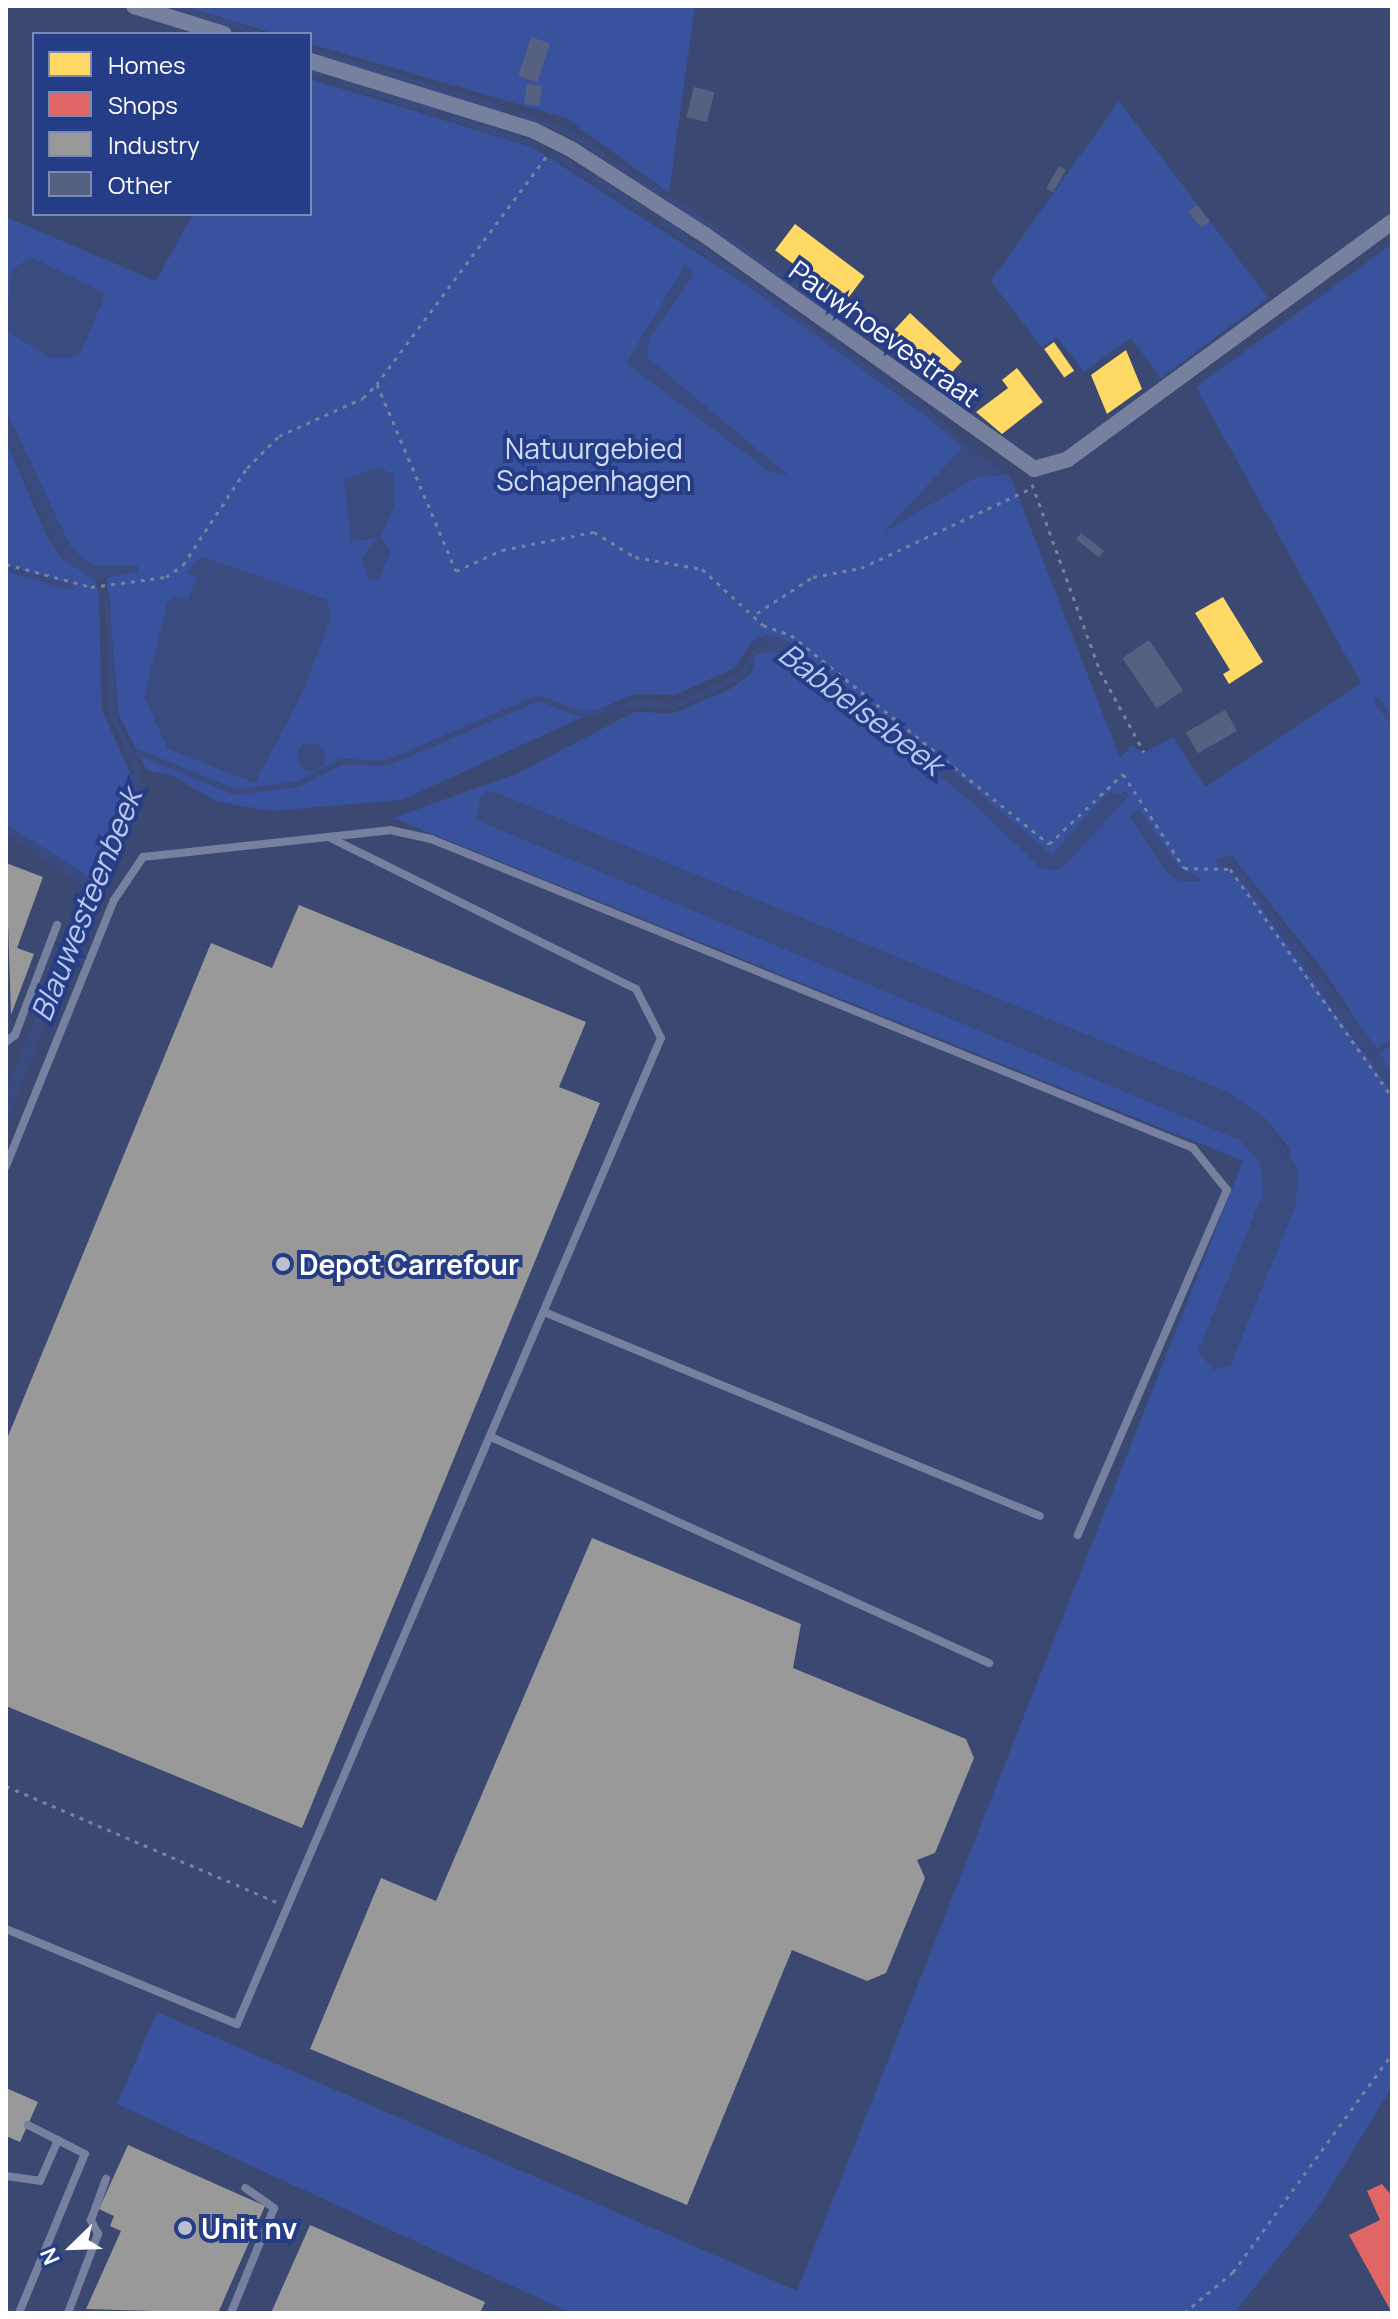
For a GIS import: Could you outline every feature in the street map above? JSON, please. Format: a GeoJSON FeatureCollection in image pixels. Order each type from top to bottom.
{"type":"FeatureCollection","features":[{"type":"Feature","properties":{"kind":"street"},"geometry":{"type":"LineString","coordinates":[[134,6],[218,32]]}},
{"type":"Feature","properties":{"kind":"street","name":"Pauwhoevestraat"},"geometry":{"type":"LineString","coordinates":[[312,62],[557,142],[705,235],[1034,469]]}},
{"type":"Feature","properties":{"kind":"street"},"geometry":{"type":"LineString","coordinates":[[1034,469],[1068,459],[1392,222]]}},
{"type":"Feature","properties":{"kind":"lane"},"geometry":{"type":"LineString","coordinates":[[6,1166],[114,900],[143,857],[390,830],[431,839],[1193,1148],[1227,1190],[1078,1535]]}},
{"type":"Feature","properties":{"kind":"lane"},"geometry":{"type":"LineString","coordinates":[[6,1929],[237,2024],[290,1910],[661,1038],[636,989],[328,837]]}},
{"type":"Feature","properties":{"kind":"lane"},"geometry":{"type":"LineString","coordinates":[[6,1042],[57,925]]}},
{"type":"Feature","properties":{"kind":"lane"},"geometry":{"type":"LineString","coordinates":[[544,1312],[1040,1516]]}},
{"type":"Feature","properties":{"kind":"lane"},"geometry":{"type":"LineString","coordinates":[[491,1437],[989,1663]]}},
{"type":"Feature","properties":{"kind":"lane"},"geometry":{"type":"LineString","coordinates":[[19,2313],[85,2154],[28,2125]]}},
{"type":"Feature","properties":{"kind":"lane"},"geometry":{"type":"LineString","coordinates":[[6,2176],[40,2181],[58,2140]]}},
{"type":"Feature","properties":{"kind":"lane"},"geometry":{"type":"LineString","coordinates":[[68,2313],[98,2234],[91,2220],[106,2179]]}},
{"type":"Feature","properties":{"kind":"lane"},"geometry":{"type":"LineString","coordinates":[[231,2313],[274,2208],[245,2188]]}},
{"type":"Feature","properties":{"kind":"path"},"geometry":{"type":"LineString","coordinates":[[6,564],[91,587],[166,577],[192,554],[247,468],[279,436],[363,398],[377,384],[557,142]]}},
{"type":"Feature","properties":{"kind":"path"},"geometry":{"type":"LineString","coordinates":[[377,384],[433,508],[442,553],[456,571],[502,550],[594,532],[635,557],[702,569],[1049,844],[1123,774],[1184,868],[1230,869],[1392,1097]]}},
{"type":"Feature","properties":{"kind":"path"},"geometry":{"type":"LineString","coordinates":[[1034,469],[1032,488],[1100,671],[1144,752]]}},
{"type":"Feature","properties":{"kind":"path"},"geometry":{"type":"LineString","coordinates":[[756,614],[813,577],[861,568],[1032,488]]}},
{"type":"Feature","properties":{"kind":"path"},"geometry":{"type":"LineString","coordinates":[[6,1786],[290,1910]]}},
{"type":"Feature","properties":{"kind":"path"},"geometry":{"type":"LineString","coordinates":[[1184,2313],[1233,2272],[1392,2054]]}},
{"type":"Feature","properties":{"kind":"green space"},"geometry":{"type":"Polygon","coordinates":[[[184,6],[695,6],[669,193],[566,118],[312,45],[312,32],[269,32],[184,6]]]}},
{"type":"Feature","properties":{"kind":"green space","name":"Natuurgebied Schapenhagen"},"geometry":{"type":"Polygon","coordinates":[[[312,80],[534,148],[751,288],[1011,478],[1120,758],[1132,745],[1144,753],[1173,737],[1205,787],[1361,683],[1196,387],[1392,244],[1392,1073],[1323,970],[1231,855],[1218,866],[1228,865],[1246,886],[1392,1093],[1392,2087],[1317,2209],[1234,2313],[571,2313],[117,2104],[157,2012],[797,2291],[1243,1161],[393,818],[518,773],[634,712],[674,713],[730,689],[751,674],[756,654],[772,648],[968,798],[1042,869],[1060,870],[1129,795],[1124,791],[1052,856],[921,743],[766,635],[751,642],[735,668],[675,695],[633,694],[402,800],[272,811],[215,801],[172,775],[147,771],[119,715],[106,575],[136,572],[135,565],[92,565],[71,548],[6,410],[6,217],[156,281],[192,216],[312,216],[312,80]],[[486,791],[475,819],[1240,1140],[1260,1161],[1264,1190],[1230,1366],[1296,1204],[1289,1148],[1266,1119],[1227,1092],[486,791]],[[1139,809],[1130,815],[1165,870],[1178,881],[1202,880],[1178,867],[1139,809]]]}},
{"type":"Feature","properties":{"kind":"green space"},"geometry":{"type":"Polygon","coordinates":[[[1119,101],[1268,298],[1161,378],[1131,338],[1084,372],[1057,337],[1041,347],[991,281],[1119,101]]]}},
{"type":"Feature","properties":{"kind":"green space"},"geometry":{"type":"Polygon","coordinates":[[[6,441],[46,534],[61,558],[95,580],[99,594],[102,710],[132,777],[89,877],[6,824],[6,441]]]}},
{"type":"Feature","properties":{"kind":"water"},"geometry":{"type":"Polygon","coordinates":[[[31,257],[106,294],[80,353],[69,358],[50,358],[6,330],[11,270],[31,257]]]}},
{"type":"Feature","properties":{"kind":"water"},"geometry":{"type":"Polygon","coordinates":[[[685,265],[694,275],[649,338],[647,357],[788,475],[770,472],[626,363],[685,265]]]}},
{"type":"Feature","properties":{"kind":"water"},"geometry":{"type":"Polygon","coordinates":[[[6,410],[71,548],[92,565],[138,565],[138,572],[95,580],[61,558],[6,441],[6,410]]]}},
{"type":"Feature","properties":{"kind":"water"},"geometry":{"type":"Polygon","coordinates":[[[965,445],[1006,475],[977,477],[883,533],[965,445]]]}},
{"type":"Feature","properties":{"kind":"water"},"geometry":{"type":"Polygon","coordinates":[[[380,467],[393,475],[394,506],[381,537],[391,551],[379,578],[369,580],[361,559],[376,539],[351,541],[344,479],[380,467]]]}},
{"type":"Feature","properties":{"kind":"water"},"geometry":{"type":"Polygon","coordinates":[[[201,556],[328,600],[330,621],[302,694],[255,783],[168,749],[144,697],[167,604],[173,597],[187,600],[197,578],[187,572],[201,556]]]}},
{"type":"Feature","properties":{"kind":"water"},"geometry":{"type":"Polygon","coordinates":[[[766,635],[783,638],[921,743],[1051,856],[1108,792],[1129,795],[1060,870],[1042,869],[968,798],[782,651],[756,654],[751,642],[766,635]]]}},
{"type":"Feature","properties":{"kind":"water"},"geometry":{"type":"Polygon","coordinates":[[[311,743],[321,747],[325,757],[321,767],[311,771],[301,767],[297,757],[301,747],[311,743]]]}},
{"type":"Feature","properties":{"kind":"water"},"geometry":{"type":"Polygon","coordinates":[[[132,777],[141,786],[6,1124],[6,1089],[87,889],[6,834],[6,824],[89,877],[132,777]]]}},
{"type":"Feature","properties":{"kind":"water"},"geometry":{"type":"Polygon","coordinates":[[[492,791],[1227,1092],[1266,1119],[1298,1169],[1296,1204],[1230,1366],[1213,1370],[1198,1351],[1264,1191],[1260,1161],[1240,1140],[475,819],[482,795],[492,791]]]}},
{"type":"Feature","properties":{"kind":"water"},"geometry":{"type":"Polygon","coordinates":[[[1139,809],[1178,867],[1202,881],[1178,881],[1165,870],[1129,815],[1139,809]]]}},
{"type":"Feature","properties":{"kind":"water"},"geometry":{"type":"Polygon","coordinates":[[[1230,855],[1374,1044],[1392,1073],[1392,1093],[1246,886],[1214,860],[1230,855]]]}},
{"type":"Feature","properties":{"kind":"building: Homes"},"geometry":{"type":"Polygon","coordinates":[[[795,224],[864,276],[845,303],[775,250],[795,224]]]}},
{"type":"Feature","properties":{"kind":"building: Homes"},"geometry":{"type":"Polygon","coordinates":[[[910,313],[962,361],[939,386],[887,337],[910,313]]]}},
{"type":"Feature","properties":{"kind":"building: Homes"},"geometry":{"type":"Polygon","coordinates":[[[1054,342],[1074,371],[1064,378],[1044,349],[1054,342]]]}},
{"type":"Feature","properties":{"kind":"building: Homes"},"geometry":{"type":"Polygon","coordinates":[[[1126,350],[1142,389],[1107,414],[1091,375],[1126,350]]]}},
{"type":"Feature","properties":{"kind":"building: Homes"},"geometry":{"type":"Polygon","coordinates":[[[1017,368],[1043,402],[1002,434],[976,412],[1008,388],[1002,380],[1017,368]]]}},
{"type":"Feature","properties":{"kind":"building: Homes"},"geometry":{"type":"Polygon","coordinates":[[[1223,597],[1263,662],[1229,684],[1223,674],[1230,670],[1195,613],[1223,597]]]}},
{"type":"Feature","properties":{"kind":"building: Shops"},"geometry":{"type":"Polygon","coordinates":[[[1382,2184],[1392,2196],[1392,2313],[1349,2235],[1380,2220],[1367,2191],[1382,2184]]]}},
{"type":"Feature","properties":{"kind":"building: Industry"},"geometry":{"type":"Polygon","coordinates":[[[6,863],[43,877],[17,948],[34,954],[11,1015],[6,863]]]}},
{"type":"Feature","properties":{"kind":"building: Industry","name":"Depot Carrefour"},"geometry":{"type":"Polygon","coordinates":[[[299,905],[586,1022],[559,1087],[600,1103],[302,1828],[6,1706],[6,1441],[211,943],[272,968],[299,905]]]}},
{"type":"Feature","properties":{"kind":"building: Industry"},"geometry":{"type":"Polygon","coordinates":[[[592,1538],[801,1624],[793,1668],[966,1739],[974,1758],[935,1853],[917,1860],[925,1878],[886,1973],[867,1981],[792,1950],[687,2205],[310,2049],[381,1878],[436,1901],[592,1538]]]}},
{"type":"Feature","properties":{"kind":"building: Industry"},"geometry":{"type":"Polygon","coordinates":[[[6,2088],[38,2102],[20,2142],[6,2136],[6,2088]]]}},
{"type":"Feature","properties":{"kind":"building: Industry","name":"Unit nv"},"geometry":{"type":"Polygon","coordinates":[[[128,2145],[265,2206],[218,2313],[86,2309],[121,2231],[110,2226],[114,2216],[99,2209],[128,2145]]]}},
{"type":"Feature","properties":{"kind":"building: Industry"},"geometry":{"type":"Polygon","coordinates":[[[310,2225],[485,2302],[480,2313],[271,2313],[310,2225]]]}},
{"type":"Feature","properties":{"kind":"building: Other"},"geometry":{"type":"Polygon","coordinates":[[[531,37],[550,43],[537,82],[518,76],[531,37]]]}},
{"type":"Feature","properties":{"kind":"building: Other"},"geometry":{"type":"Polygon","coordinates":[[[527,84],[542,86],[539,106],[524,104],[527,84]]]}},
{"type":"Feature","properties":{"kind":"building: Other"},"geometry":{"type":"Polygon","coordinates":[[[694,87],[714,92],[707,122],[687,117],[694,87]]]}},
{"type":"Feature","properties":{"kind":"building: Other"},"geometry":{"type":"Polygon","coordinates":[[[1059,166],[1066,170],[1053,193],[1046,189],[1059,166]]]}},
{"type":"Feature","properties":{"kind":"building: Other"},"geometry":{"type":"Polygon","coordinates":[[[1197,205],[1210,221],[1202,228],[1188,212],[1197,205]]]}},
{"type":"Feature","properties":{"kind":"building: Other"},"geometry":{"type":"Polygon","coordinates":[[[1081,533],[1104,551],[1099,557],[1076,539],[1081,533]]]}},
{"type":"Feature","properties":{"kind":"building: Other"},"geometry":{"type":"Polygon","coordinates":[[[1149,640],[1183,691],[1157,708],[1122,658],[1149,640]]]}},
{"type":"Feature","properties":{"kind":"building: Other"},"geometry":{"type":"Polygon","coordinates":[[[1225,710],[1237,731],[1198,753],[1186,732],[1225,710]]]}},
{"type":"Feature","properties":{"kind":"waterway"},"geometry":{"type":"LineString","coordinates":[[171,6],[254,32]]}},
{"type":"Feature","properties":{"kind":"waterway"},"geometry":{"type":"LineString","coordinates":[[312,51],[503,109]]}},
{"type":"Feature","properties":{"kind":"waterway"},"geometry":{"type":"LineString","coordinates":[[312,74],[320,76]]}},
{"type":"Feature","properties":{"kind":"waterway"},"geometry":{"type":"LineString","coordinates":[[340,82],[434,111]]}},
{"type":"Feature","properties":{"kind":"waterway"},"geometry":{"type":"LineString","coordinates":[[519,114],[569,132],[602,154]]}},
{"type":"Feature","properties":{"kind":"waterway"},"geometry":{"type":"LineString","coordinates":[[453,118],[532,144]]}},
{"type":"Feature","properties":{"kind":"waterway"},"geometry":{"type":"LineString","coordinates":[[553,154],[641,209]]}},
{"type":"Feature","properties":{"kind":"waterway"},"geometry":{"type":"LineString","coordinates":[[616,164],[658,191]]}},
{"type":"Feature","properties":{"kind":"waterway"},"geometry":{"type":"LineString","coordinates":[[671,199],[837,316]]}},
{"type":"Feature","properties":{"kind":"waterway"},"geometry":{"type":"LineString","coordinates":[[663,222],[897,390]]}},
{"type":"Feature","properties":{"kind":"waterway"},"geometry":{"type":"LineString","coordinates":[[908,397],[968,448]]}},
{"type":"Feature","properties":{"kind":"waterway"},"geometry":{"type":"LineString","coordinates":[[6,568],[70,587]]}},
{"type":"Feature","properties":{"kind":"waterway","name":"Babbelsebeek"},"geometry":{"type":"LineString","coordinates":[[107,594],[113,716],[128,748],[235,792],[298,784],[340,762],[387,763],[538,698],[584,715],[640,703],[674,706],[742,676],[760,643]]}},
{"type":"Feature","properties":{"kind":"waterway"},"geometry":{"type":"LineString","coordinates":[[1377,701],[1392,722]]}},
{"type":"Feature","properties":{"kind":"waterway","name":"Blauwesteenbeek"},"geometry":{"type":"LineString","coordinates":[[128,748],[138,769],[134,786]]}},
{"type":"Feature","properties":{"kind":"waterway"},"geometry":{"type":"LineString","coordinates":[[1375,1052],[1392,1042]]}},
{"type":"Feature","properties":{"kind":"place","name":"Depot Carrefour"},"geometry":{"type":"Point","coordinates":[283,1264]}},
{"type":"Feature","properties":{"kind":"place","name":"Unit nv"},"geometry":{"type":"Point","coordinates":[185,2228]}}]}
